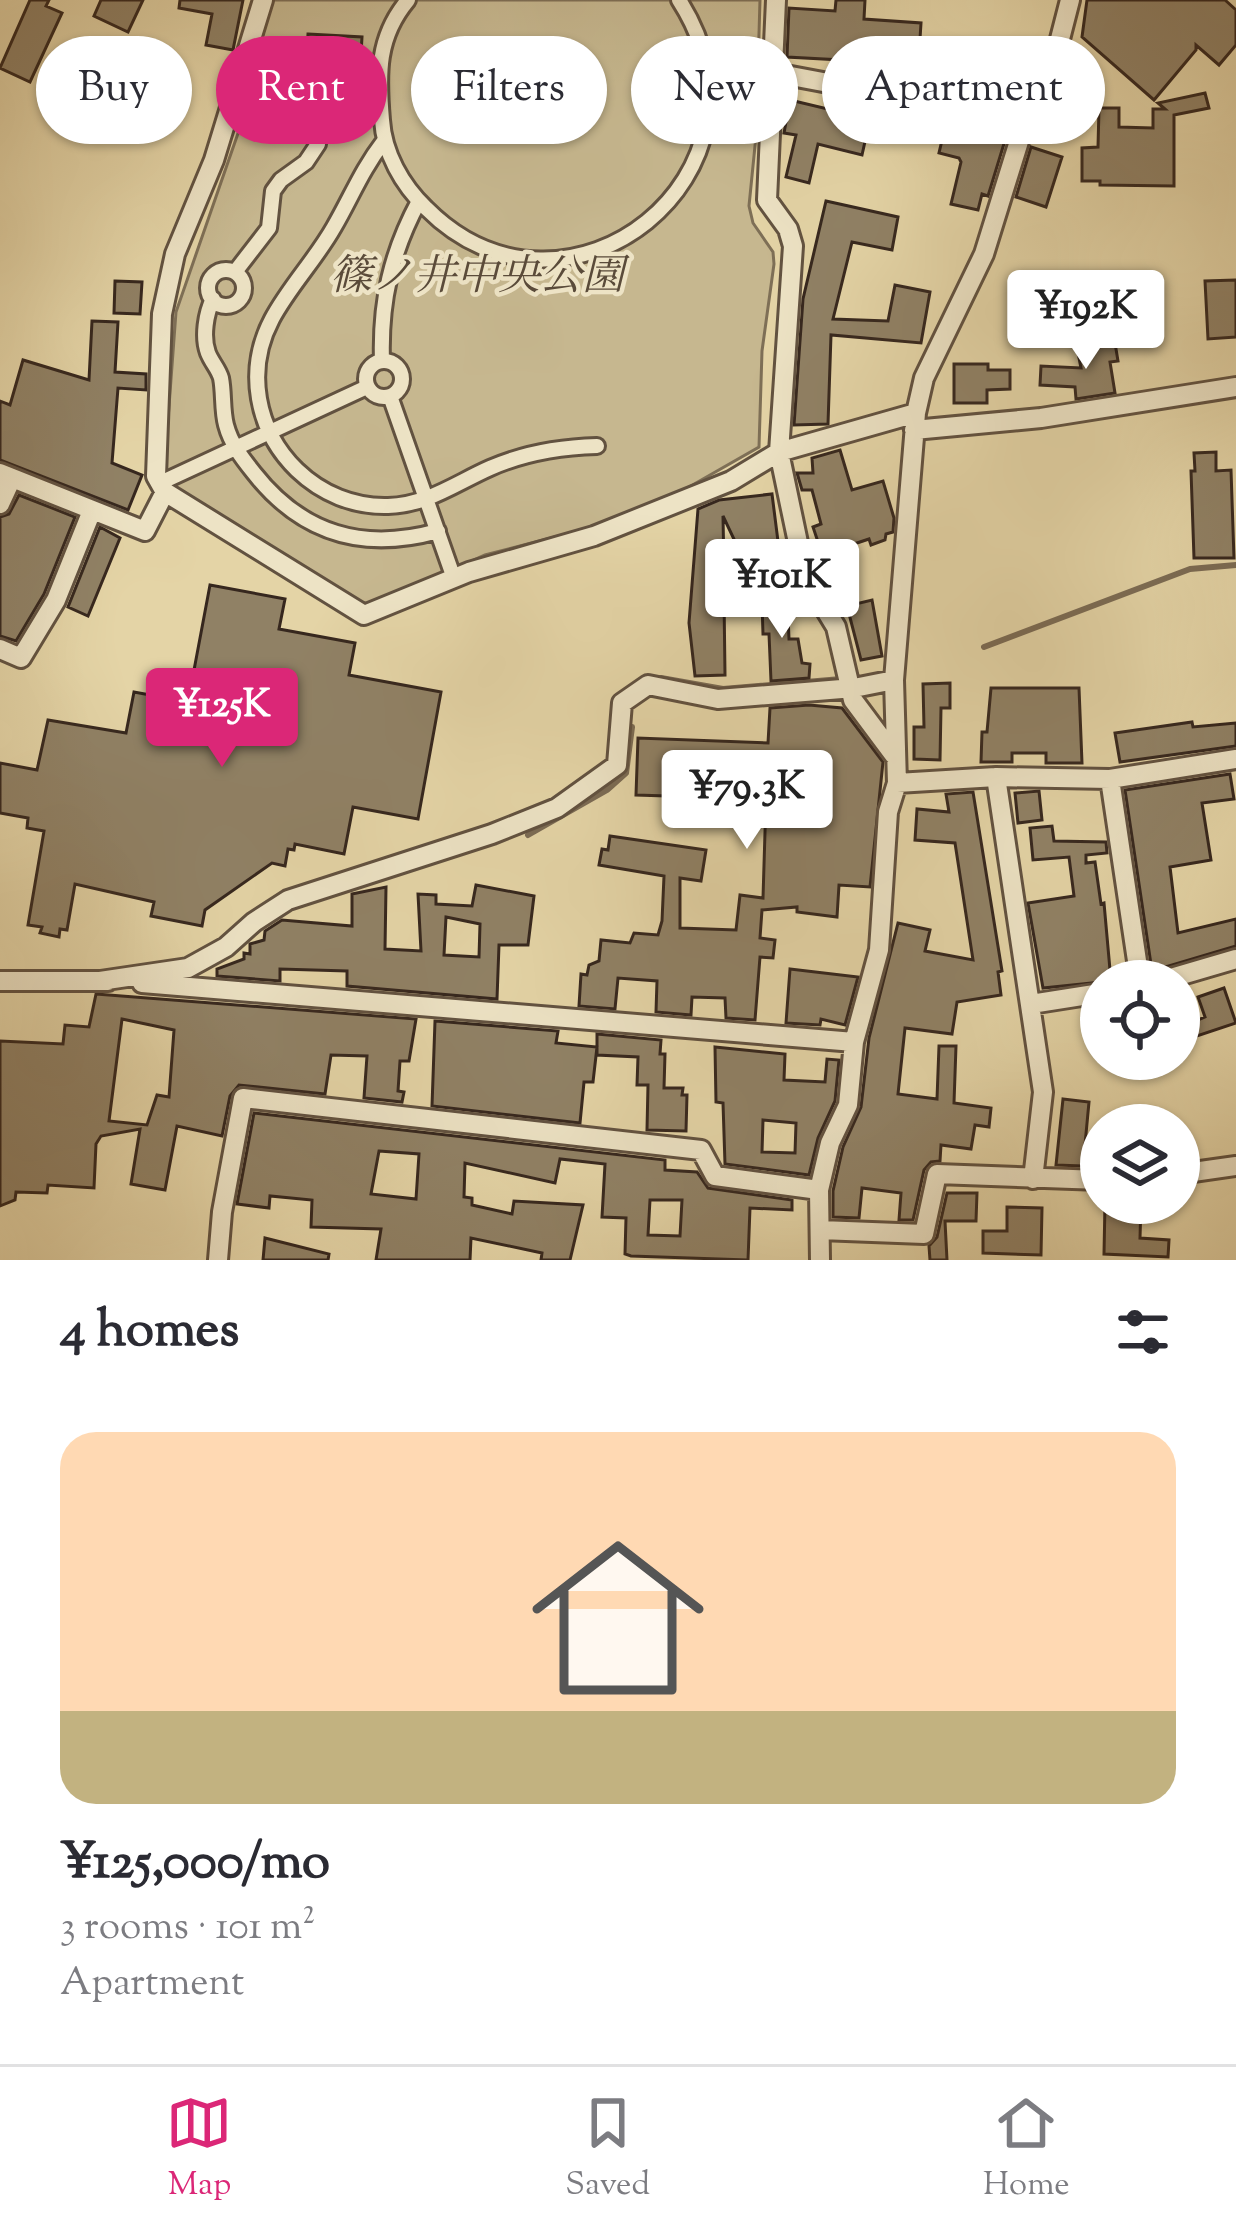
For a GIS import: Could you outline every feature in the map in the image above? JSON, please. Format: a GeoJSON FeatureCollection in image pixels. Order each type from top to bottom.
{"type":"FeatureCollection","features":[{"type":"Feature","properties":{"kind":"street"},"geometry":{"type":"LineString","coordinates":[[263,0],[214,160],[175,254],[162,314],[156,476],[162,488],[364,615],[487,565],[594,536],[730,481],[778,452],[915,422],[1041,418],[1236,387]]}},
{"type":"Feature","properties":{"kind":"street"},"geometry":{"type":"LineString","coordinates":[[386,36],[388,0]]}},
{"type":"Feature","properties":{"kind":"street"},"geometry":{"type":"LineString","coordinates":[[388,24],[408,0]]}},
{"type":"Feature","properties":{"kind":"street"},"geometry":{"type":"LineString","coordinates":[[385,144],[407,189],[447,229],[497,253],[553,259],[604,250],[646,226],[687,181],[708,120],[707,56],[679,0]]}},
{"type":"Feature","properties":{"kind":"street"},"geometry":{"type":"LineString","coordinates":[[776,0],[776,36]]}},
{"type":"Feature","properties":{"kind":"street"},"geometry":{"type":"LineString","coordinates":[[1061,36],[1070,0]]}},
{"type":"Feature","properties":{"kind":"street"},"geometry":{"type":"LineString","coordinates":[[235,272],[268,228],[273,191],[306,162],[318,144]]}},
{"type":"Feature","properties":{"kind":"street"},"geometry":{"type":"LineString","coordinates":[[382,144],[358,174],[335,226],[273,316],[264,340],[257,397],[269,432],[290,464],[335,496],[387,506],[428,500],[491,467],[526,456],[598,446]]}},
{"type":"Feature","properties":{"kind":"street"},"geometry":{"type":"LineString","coordinates":[[770,144],[766,200],[788,229],[793,246],[778,452],[805,576],[836,627],[854,688],[853,700],[894,755]]}},
{"type":"Feature","properties":{"kind":"street"},"geometry":{"type":"LineString","coordinates":[[820,1260],[818,1190],[830,1143],[848,1105],[854,1042],[879,950],[888,812],[897,783],[894,680],[915,422],[924,378],[984,254],[1018,144]]}},
{"type":"Feature","properties":{"kind":"street"},"geometry":{"type":"LineString","coordinates":[[382,361],[384,295],[392,259],[418,201]]}},
{"type":"Feature","properties":{"kind":"street"},"geometry":{"type":"LineString","coordinates":[[225,270],[235,272],[244,290],[241,299],[219,305],[208,287],[211,279],[225,270]]}},
{"type":"Feature","properties":{"kind":"street"},"geometry":{"type":"LineString","coordinates":[[213,299],[204,332],[208,354],[219,370],[225,422],[235,448],[269,492],[306,522],[361,538],[416,537],[438,531]]}},
{"type":"Feature","properties":{"kind":"street"},"geometry":{"type":"LineString","coordinates":[[367,387],[368,370],[382,361]]}},
{"type":"Feature","properties":{"kind":"street"},"geometry":{"type":"LineString","coordinates":[[382,361],[400,370],[402,381],[390,396]]}},
{"type":"Feature","properties":{"kind":"street"},"geometry":{"type":"LineString","coordinates":[[0,504],[6,476],[145,531],[162,488],[235,448],[367,387]]}},
{"type":"Feature","properties":{"kind":"street"},"geometry":{"type":"LineString","coordinates":[[367,387],[377,396],[390,396]]}},
{"type":"Feature","properties":{"kind":"street"},"geometry":{"type":"LineString","coordinates":[[390,396],[452,570]]}},
{"type":"Feature","properties":{"kind":"street"},"geometry":{"type":"LineString","coordinates":[[0,649],[21,658],[56,600],[91,513]]}},
{"type":"Feature","properties":{"kind":"street"},"geometry":{"type":"LineString","coordinates":[[724,585],[805,576]]}},
{"type":"Feature","properties":{"kind":"street"},"geometry":{"type":"LineString","coordinates":[[100,980],[188,968],[288,901],[557,808],[616,765],[622,704],[648,685],[718,699],[854,688],[894,680]]}},
{"type":"Feature","properties":{"kind":"street"},"geometry":{"type":"LineString","coordinates":[[897,783],[996,777],[1110,778],[1236,759]]}},
{"type":"Feature","properties":{"kind":"street"},"geometry":{"type":"LineString","coordinates":[[996,777],[1043,1092],[1033,1179]]}},
{"type":"Feature","properties":{"kind":"street"},"geometry":{"type":"LineString","coordinates":[[1110,778],[1137,960]]}},
{"type":"Feature","properties":{"kind":"street"},"geometry":{"type":"LineString","coordinates":[[1200,969],[1236,959]]}},
{"type":"Feature","properties":{"kind":"street"},"geometry":{"type":"LineString","coordinates":[[0,981],[100,980],[234,988],[854,1042]]}},
{"type":"Feature","properties":{"kind":"street"},"geometry":{"type":"LineString","coordinates":[[1031,1004],[1080,996]]}},
{"type":"Feature","properties":{"kind":"street"},"geometry":{"type":"LineString","coordinates":[[218,1260],[243,1098],[701,1150],[715,1176],[818,1190]]}},
{"type":"Feature","properties":{"kind":"street"},"geometry":{"type":"LineString","coordinates":[[1200,1171],[1236,1166]]}},
{"type":"Feature","properties":{"kind":"street"},"geometry":{"type":"LineString","coordinates":[[820,1230],[924,1234],[937,1174],[1080,1180]]}},
{"type":"Feature","properties":{"kind":"green space","name":"篠ノ井中央公園"},"geometry":{"type":"Polygon","coordinates":[[[271,0],[760,0],[759,36],[631,36],[631,144],[755,144],[749,206],[753,223],[773,252],[774,264],[762,351],[759,447],[682,491],[593,527],[485,555],[361,610],[168,488],[165,460],[176,312],[234,144],[387,144],[387,36],[263,36],[271,0]]]}},
{"type":"Feature","properties":{"kind":"building"},"geometry":{"type":"Polygon","coordinates":[[[30,0],[49,0],[46,6],[62,13],[51,36],[36,36],[36,69],[30,82],[0,68],[30,0]]]}},
{"type":"Feature","properties":{"kind":"building"},"geometry":{"type":"Polygon","coordinates":[[[101,0],[143,0],[128,32],[94,16],[101,0]]]}},
{"type":"Feature","properties":{"kind":"building"},"geometry":{"type":"Polygon","coordinates":[[[180,0],[243,0],[236,36],[216,36],[216,47],[206,45],[212,14],[179,8],[180,0]]]}},
{"type":"Feature","properties":{"kind":"building"},"geometry":{"type":"Polygon","coordinates":[[[836,0],[865,0],[864,19],[921,23],[920,36],[822,36],[822,59],[798,58],[798,36],[788,36],[789,8],[835,11],[836,0]]]}},
{"type":"Feature","properties":{"kind":"building"},"geometry":{"type":"Polygon","coordinates":[[[1087,0],[1225,0],[1236,10],[1236,45],[1219,65],[1196,45],[1154,100],[1105,57],[1105,36],[1082,36],[1087,0]]]}},
{"type":"Feature","properties":{"kind":"building"},"geometry":{"type":"Polygon","coordinates":[[[1205,93],[1209,108],[1174,115],[1174,186],[1082,181],[1082,148],[1105,144],[1105,108],[1119,108],[1119,127],[1153,128],[1153,109],[1165,109],[1158,103],[1205,93]]]}},
{"type":"Feature","properties":{"kind":"building"},"geometry":{"type":"Polygon","coordinates":[[[798,102],[822,108],[822,144],[864,144],[862,155],[818,144],[809,183],[786,177],[794,144],[798,144],[798,102]]]}},
{"type":"Feature","properties":{"kind":"building"},"geometry":{"type":"Polygon","coordinates":[[[941,144],[1004,144],[988,196],[982,194],[978,210],[951,204],[961,162],[939,153],[941,144]]]}},
{"type":"Feature","properties":{"kind":"building"},"geometry":{"type":"Polygon","coordinates":[[[1031,147],[1062,157],[1046,207],[1016,197],[1031,147]]]}},
{"type":"Feature","properties":{"kind":"building"},"geometry":{"type":"Polygon","coordinates":[[[826,201],[898,217],[892,250],[852,242],[833,319],[888,321],[895,285],[930,292],[921,343],[831,335],[828,424],[794,425],[803,299],[826,201]]]}},
{"type":"Feature","properties":{"kind":"building"},"geometry":{"type":"Polygon","coordinates":[[[1236,280],[1236,337],[1208,339],[1205,281],[1236,280]]]}},
{"type":"Feature","properties":{"kind":"building"},"geometry":{"type":"Polygon","coordinates":[[[115,281],[142,282],[140,314],[114,313],[115,281]]]}},
{"type":"Feature","properties":{"kind":"building"},"geometry":{"type":"Polygon","coordinates":[[[92,321],[118,322],[115,372],[146,374],[146,390],[118,388],[112,463],[142,475],[128,510],[0,460],[0,401],[10,405],[23,360],[89,380],[92,321]]]}},
{"type":"Feature","properties":{"kind":"building"},"geometry":{"type":"Polygon","coordinates":[[[1115,343],[1118,361],[1110,362],[1115,393],[1076,399],[1075,387],[1040,385],[1041,366],[1081,368],[1077,348],[1115,343]]]}},
{"type":"Feature","properties":{"kind":"building"},"geometry":{"type":"Polygon","coordinates":[[[954,364],[988,364],[988,370],[1010,370],[1010,389],[987,390],[987,403],[954,403],[954,364]]]}},
{"type":"Feature","properties":{"kind":"building"},"geometry":{"type":"Polygon","coordinates":[[[840,450],[852,490],[883,481],[894,518],[893,532],[885,540],[871,545],[869,539],[839,549],[837,542],[820,548],[813,527],[821,524],[812,490],[802,490],[797,473],[813,473],[812,458],[840,450]]]}},
{"type":"Feature","properties":{"kind":"building"},"geometry":{"type":"Polygon","coordinates":[[[1216,452],[1216,471],[1231,470],[1234,558],[1194,558],[1194,453],[1216,452]]]}},
{"type":"Feature","properties":{"kind":"building"},"geometry":{"type":"Polygon","coordinates":[[[772,494],[781,565],[748,569],[723,516],[724,571],[715,575],[711,585],[714,594],[724,598],[725,675],[695,676],[689,623],[698,509],[719,500],[772,494]]]}},
{"type":"Feature","properties":{"kind":"building"},"geometry":{"type":"Polygon","coordinates":[[[19,495],[75,517],[44,594],[16,641],[0,636],[0,517],[9,514],[19,495]]]}},
{"type":"Feature","properties":{"kind":"building"},"geometry":{"type":"Polygon","coordinates":[[[100,527],[120,538],[88,616],[68,607],[100,527]]]}},
{"type":"Feature","properties":{"kind":"building"},"geometry":{"type":"Polygon","coordinates":[[[210,585],[285,599],[279,629],[355,643],[349,675],[441,692],[418,819],[353,807],[344,854],[295,844],[294,850],[288,849],[285,866],[272,863],[205,910],[202,926],[151,916],[154,902],[75,884],[67,930],[60,929],[59,937],[40,933],[42,927],[28,925],[44,831],[27,828],[28,818],[0,813],[0,763],[37,770],[48,720],[126,733],[134,692],[188,702],[210,585]]]}},
{"type":"Feature","properties":{"kind":"building"},"geometry":{"type":"Polygon","coordinates":[[[787,592],[789,639],[798,639],[802,663],[810,664],[809,678],[771,681],[762,603],[771,602],[771,593],[787,592]]]}},
{"type":"Feature","properties":{"kind":"building"},"geometry":{"type":"Polygon","coordinates":[[[872,600],[882,656],[861,660],[847,606],[872,600]]]}},
{"type":"Feature","properties":{"kind":"building"},"geometry":{"type":"Polygon","coordinates":[[[950,683],[950,708],[941,708],[940,760],[914,759],[914,727],[924,727],[923,684],[950,683]]]}},
{"type":"Feature","properties":{"kind":"building"},"geometry":{"type":"Polygon","coordinates":[[[991,688],[1079,688],[1082,763],[1046,763],[1046,753],[1012,753],[1012,762],[981,762],[991,688]]]}},
{"type":"Feature","properties":{"kind":"building"},"geometry":{"type":"Polygon","coordinates":[[[770,708],[842,708],[883,762],[870,887],[839,885],[837,917],[797,912],[797,907],[762,910],[760,938],[775,940],[773,958],[760,957],[755,1020],[726,1018],[725,998],[692,997],[691,1015],[656,1012],[657,981],[618,978],[615,1009],[579,1006],[581,974],[587,975],[589,965],[599,961],[601,940],[630,943],[634,933],[658,935],[662,921],[664,876],[599,865],[610,836],[706,850],[701,881],[680,878],[680,928],[736,930],[740,895],[763,898],[766,799],[636,795],[638,738],[768,743],[770,708]]]}},
{"type":"Feature","properties":{"kind":"building"},"geometry":{"type":"Polygon","coordinates":[[[1192,722],[1193,727],[1236,723],[1236,746],[1120,762],[1115,733],[1192,722]]]}},
{"type":"Feature","properties":{"kind":"building"},"geometry":{"type":"Polygon","coordinates":[[[1230,774],[1234,799],[1202,803],[1211,860],[1170,867],[1178,933],[1236,919],[1236,946],[1189,960],[1150,960],[1125,790],[1230,774]]]}},
{"type":"Feature","properties":{"kind":"building"},"geometry":{"type":"Polygon","coordinates":[[[1039,791],[1042,820],[1018,823],[1015,793],[1039,791]]]}},
{"type":"Feature","properties":{"kind":"building"},"geometry":{"type":"Polygon","coordinates":[[[973,792],[1002,971],[998,972],[1001,995],[957,1002],[952,1034],[905,1028],[898,1094],[937,1099],[939,1046],[956,1046],[954,1103],[991,1108],[989,1127],[975,1125],[971,1149],[941,1145],[940,1161],[924,1170],[913,1220],[899,1220],[901,1193],[862,1188],[859,1218],[833,1217],[833,1191],[843,1147],[861,1107],[869,1038],[898,923],[930,930],[925,951],[973,960],[955,843],[915,840],[917,809],[949,812],[946,794],[973,792]]]}},
{"type":"Feature","properties":{"kind":"building"},"geometry":{"type":"Polygon","coordinates":[[[1052,826],[1054,841],[1106,842],[1107,853],[1086,855],[1086,863],[1095,862],[1109,960],[1080,960],[1080,984],[1043,988],[1028,903],[1074,896],[1069,857],[1033,860],[1030,828],[1052,826]]]}},
{"type":"Feature","properties":{"kind":"building"},"geometry":{"type":"Polygon","coordinates":[[[476,885],[534,896],[528,945],[499,945],[497,999],[347,986],[347,971],[280,969],[280,981],[217,976],[217,969],[244,959],[244,953],[250,954],[250,944],[264,940],[265,931],[282,920],[352,926],[352,894],[386,887],[385,949],[421,951],[418,894],[436,895],[436,904],[472,906],[476,885]],[[446,917],[444,955],[479,957],[480,924],[446,917]]]}},
{"type":"Feature","properties":{"kind":"building"},"geometry":{"type":"Polygon","coordinates":[[[790,969],[858,977],[845,1025],[821,1019],[820,1025],[786,1023],[790,969]]]}},
{"type":"Feature","properties":{"kind":"building"},"geometry":{"type":"Polygon","coordinates":[[[1224,988],[1236,1023],[1200,1035],[1200,1019],[1205,1017],[1200,996],[1224,988]]]}},
{"type":"Feature","properties":{"kind":"building"},"geometry":{"type":"Polygon","coordinates":[[[96,994],[416,1019],[409,1061],[400,1061],[402,1102],[364,1098],[367,1056],[331,1055],[325,1094],[239,1085],[230,1096],[222,1136],[177,1126],[165,1190],[131,1184],[140,1129],[101,1136],[96,1144],[94,1188],[48,1185],[47,1193],[16,1192],[15,1200],[0,1206],[0,1041],[63,1044],[65,1025],[89,1027],[96,994]],[[122,1019],[109,1121],[147,1125],[157,1095],[169,1097],[174,1030],[122,1019]]]}},
{"type":"Feature","properties":{"kind":"building"},"geometry":{"type":"Polygon","coordinates":[[[435,1021],[558,1031],[556,1043],[597,1047],[593,1082],[584,1082],[580,1123],[432,1106],[435,1021]]]}},
{"type":"Feature","properties":{"kind":"building"},"geometry":{"type":"Polygon","coordinates":[[[597,1034],[661,1040],[664,1088],[683,1088],[682,1095],[687,1095],[686,1131],[647,1130],[648,1085],[637,1085],[638,1057],[597,1055],[597,1034]]]}},
{"type":"Feature","properties":{"kind":"building"},"geometry":{"type":"Polygon","coordinates":[[[715,1047],[785,1054],[784,1080],[825,1082],[827,1059],[839,1060],[835,1101],[818,1138],[809,1175],[725,1164],[723,1103],[716,1102],[715,1047]],[[763,1120],[762,1152],[795,1153],[796,1123],[763,1120]]]}},
{"type":"Feature","properties":{"kind":"building"},"geometry":{"type":"Polygon","coordinates":[[[1063,1099],[1089,1102],[1080,1104],[1080,1166],[1056,1165],[1063,1099]]]}},
{"type":"Feature","properties":{"kind":"building"},"geometry":{"type":"Polygon","coordinates":[[[254,1113],[665,1160],[665,1170],[697,1172],[708,1188],[792,1200],[792,1210],[750,1208],[748,1260],[631,1256],[625,1254],[626,1218],[602,1217],[605,1164],[560,1159],[555,1183],[465,1163],[464,1197],[472,1198],[472,1205],[512,1214],[514,1201],[583,1205],[570,1260],[541,1260],[542,1253],[471,1238],[470,1260],[376,1260],[381,1229],[311,1227],[312,1200],[270,1196],[269,1208],[237,1204],[254,1113]],[[379,1151],[371,1194],[416,1199],[419,1154],[379,1151]],[[650,1200],[648,1235],[680,1236],[682,1200],[650,1200]]]}},
{"type":"Feature","properties":{"kind":"building"},"geometry":{"type":"Polygon","coordinates":[[[947,1193],[977,1193],[976,1221],[945,1221],[947,1260],[930,1260],[929,1246],[937,1237],[947,1193]]]}},
{"type":"Feature","properties":{"kind":"building"},"geometry":{"type":"Polygon","coordinates":[[[1007,1207],[1042,1208],[1041,1255],[983,1253],[983,1231],[1007,1231],[1007,1207]]]}},
{"type":"Feature","properties":{"kind":"building"},"geometry":{"type":"Polygon","coordinates":[[[1105,1224],[1140,1224],[1140,1238],[1169,1240],[1168,1257],[1104,1254],[1105,1224]]]}},
{"type":"Feature","properties":{"kind":"building"},"geometry":{"type":"Polygon","coordinates":[[[265,1238],[329,1254],[328,1260],[263,1260],[265,1238]]]}},
{"type":"Feature","properties":{"kind":"waterway"},"geometry":{"type":"LineString","coordinates":[[984,647],[1190,569],[1236,565]]}},
{"type":"Feature","properties":{"kind":"waterway"},"geometry":{"type":"LineString","coordinates":[[661,678],[723,689],[841,679]]}},
{"type":"Feature","properties":{"kind":"waterway"},"geometry":{"type":"LineString","coordinates":[[528,835],[607,790],[626,773],[632,727]]}}]}
